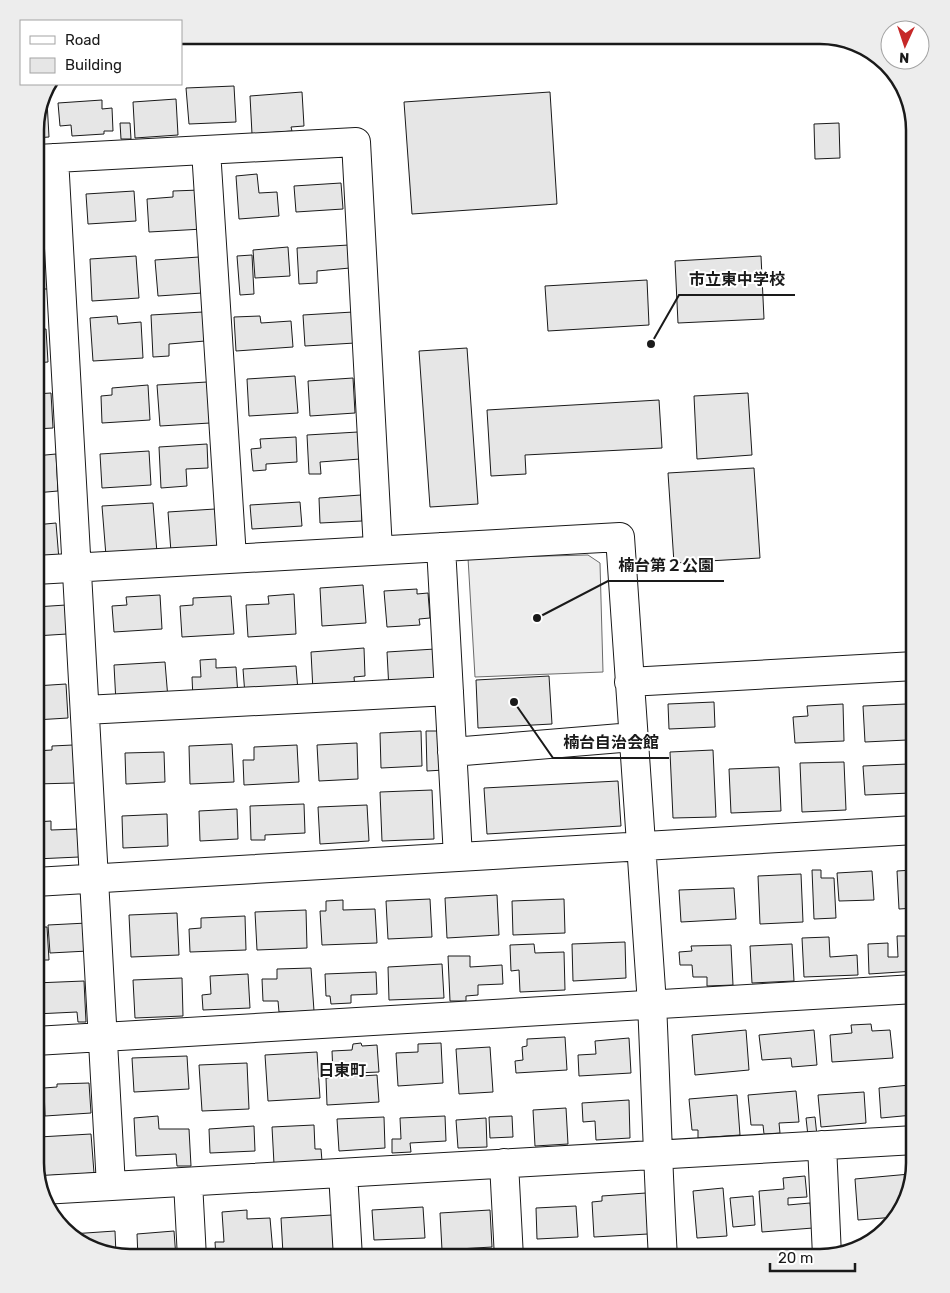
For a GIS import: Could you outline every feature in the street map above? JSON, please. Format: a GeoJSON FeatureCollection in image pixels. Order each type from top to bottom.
{"type":"FeatureCollection","features":[{"type":"Feature","properties":{"kind":"street"},"geometry":{"type":"LineString","coordinates":[[111,1186],[77,567],[45,159],[356,142],[378,550]]}},
{"type":"Feature","properties":{"kind":"street"},"geometry":{"type":"LineString","coordinates":[[206,150],[232,558]]}},
{"type":"Feature","properties":{"kind":"street"},"geometry":{"type":"LineString","coordinates":[[44,569],[620,537],[652,1004],[662,1249]]}},
{"type":"Feature","properties":{"kind":"street"},"geometry":{"type":"LineString","coordinates":[[442,547],[458,857]]}},
{"type":"Feature","properties":{"kind":"street"},"geometry":{"type":"LineString","coordinates":[[629,682],[906,667]]}},
{"type":"Feature","properties":{"kind":"street"},"geometry":{"type":"LineString","coordinates":[[85,710],[449,691]]}},
{"type":"Feature","properties":{"kind":"street"},"geometry":{"type":"LineString","coordinates":[[452,752],[633,737]]}},
{"type":"Feature","properties":{"kind":"street"},"geometry":{"type":"LineString","coordinates":[[44,882],[906,831]]}},
{"type":"Feature","properties":{"kind":"street"},"geometry":{"type":"LineString","coordinates":[[44,1041],[906,990]]}},
{"type":"Feature","properties":{"kind":"street"},"geometry":{"type":"LineString","coordinates":[[48,1190],[906,1140]]}},
{"type":"Feature","properties":{"kind":"street"},"geometry":{"type":"LineString","coordinates":[[822,1145],[827,1249]]}},
{"type":"Feature","properties":{"kind":"street"},"geometry":{"type":"LineString","coordinates":[[504,1163],[509,1249]]}},
{"type":"Feature","properties":{"kind":"street"},"geometry":{"type":"LineString","coordinates":[[343,1173],[347,1249]]}},
{"type":"Feature","properties":{"kind":"street"},"geometry":{"type":"LineString","coordinates":[[188,1182],[192,1249]]}},
{"type":"Feature","properties":{"kind":"shaded area"},"geometry":{"type":"Polygon","coordinates":[[[588,555],[600,563],[603,672],[475,677],[468,558],[588,555]]]}},
{"type":"Feature","properties":{"kind":"building"},"geometry":{"type":"Polygon","coordinates":[[[234,86],[236,122],[189,124],[186,88],[234,86]]]}},
{"type":"Feature","properties":{"kind":"building"},"geometry":{"type":"Polygon","coordinates":[[[302,92],[304,126],[291,127],[292,131],[252,134],[250,96],[302,92]]]}},
{"type":"Feature","properties":{"kind":"building"},"geometry":{"type":"Polygon","coordinates":[[[550,92],[557,204],[412,214],[404,102],[550,92]]]}},
{"type":"Feature","properties":{"kind":"building"},"geometry":{"type":"Polygon","coordinates":[[[176,99],[178,135],[135,138],[133,102],[176,99]]]}},
{"type":"Feature","properties":{"kind":"building"},"geometry":{"type":"Polygon","coordinates":[[[102,100],[102,109],[112,108],[113,131],[104,131],[104,134],[72,136],[71,125],[60,126],[58,103],[102,100]]]}},
{"type":"Feature","properties":{"kind":"building"},"geometry":{"type":"Polygon","coordinates":[[[47,107],[49,137],[44,137],[47,107]]]}},
{"type":"Feature","properties":{"kind":"building"},"geometry":{"type":"Polygon","coordinates":[[[120,123],[130,123],[131,139],[121,139],[120,123]]]}},
{"type":"Feature","properties":{"kind":"building"},"geometry":{"type":"Polygon","coordinates":[[[839,123],[840,158],[815,159],[814,124],[839,123]]]}},
{"type":"Feature","properties":{"kind":"building"},"geometry":{"type":"Polygon","coordinates":[[[257,174],[259,193],[277,192],[279,216],[239,219],[236,176],[257,174]]]}},
{"type":"Feature","properties":{"kind":"building"},"geometry":{"type":"Polygon","coordinates":[[[341,183],[343,209],[296,212],[294,186],[341,183]]]}},
{"type":"Feature","properties":{"kind":"building"},"geometry":{"type":"Polygon","coordinates":[[[44,189],[46,219],[44,219],[44,189]]]}},
{"type":"Feature","properties":{"kind":"building"},"geometry":{"type":"Polygon","coordinates":[[[200,190],[203,229],[149,232],[147,199],[173,197],[173,191],[200,190]]]}},
{"type":"Feature","properties":{"kind":"building"},"geometry":{"type":"Polygon","coordinates":[[[134,191],[136,221],[88,224],[86,194],[134,191]]]}},
{"type":"Feature","properties":{"kind":"building"},"geometry":{"type":"Polygon","coordinates":[[[349,245],[350,268],[317,271],[317,283],[299,284],[297,248],[349,245]]]}},
{"type":"Feature","properties":{"kind":"building"},"geometry":{"type":"Polygon","coordinates":[[[288,247],[290,276],[255,278],[253,250],[288,247]]]}},
{"type":"Feature","properties":{"kind":"building"},"geometry":{"type":"Polygon","coordinates":[[[252,255],[254,294],[240,295],[237,256],[252,255]]]}},
{"type":"Feature","properties":{"kind":"building"},"geometry":{"type":"Polygon","coordinates":[[[136,256],[139,298],[92,301],[90,259],[136,256]]]}},
{"type":"Feature","properties":{"kind":"building"},"geometry":{"type":"Polygon","coordinates":[[[761,256],[764,319],[678,323],[675,261],[761,256]]]}},
{"type":"Feature","properties":{"kind":"building"},"geometry":{"type":"Polygon","coordinates":[[[199,257],[202,293],[158,296],[155,260],[199,257]]]}},
{"type":"Feature","properties":{"kind":"building"},"geometry":{"type":"Polygon","coordinates":[[[44,264],[46,264],[48,289],[44,289],[44,264]]]}},
{"type":"Feature","properties":{"kind":"building"},"geometry":{"type":"Polygon","coordinates":[[[647,280],[649,325],[548,331],[545,286],[647,280]]]}},
{"type":"Feature","properties":{"kind":"building"},"geometry":{"type":"Polygon","coordinates":[[[203,312],[205,341],[169,344],[169,356],[153,357],[151,315],[203,312]]]}},
{"type":"Feature","properties":{"kind":"building"},"geometry":{"type":"Polygon","coordinates":[[[353,312],[355,343],[305,346],[303,315],[353,312]]]}},
{"type":"Feature","properties":{"kind":"building"},"geometry":{"type":"Polygon","coordinates":[[[117,316],[118,324],[141,322],[143,358],[93,361],[90,318],[117,316]]]}},
{"type":"Feature","properties":{"kind":"building"},"geometry":{"type":"Polygon","coordinates":[[[260,316],[261,323],[291,321],[293,347],[236,351],[234,317],[260,316]]]}},
{"type":"Feature","properties":{"kind":"building"},"geometry":{"type":"Polygon","coordinates":[[[44,329],[46,329],[48,362],[44,362],[44,329]]]}},
{"type":"Feature","properties":{"kind":"building"},"geometry":{"type":"Polygon","coordinates":[[[467,348],[478,504],[430,507],[419,351],[467,348]]]}},
{"type":"Feature","properties":{"kind":"building"},"geometry":{"type":"Polygon","coordinates":[[[295,376],[298,413],[249,416],[247,379],[295,376]]]}},
{"type":"Feature","properties":{"kind":"building"},"geometry":{"type":"Polygon","coordinates":[[[353,378],[355,413],[310,416],[308,381],[353,378]]]}},
{"type":"Feature","properties":{"kind":"building"},"geometry":{"type":"Polygon","coordinates":[[[207,382],[210,423],[160,426],[157,385],[207,382]]]}},
{"type":"Feature","properties":{"kind":"building"},"geometry":{"type":"Polygon","coordinates":[[[148,385],[150,420],[102,423],[101,396],[112,395],[112,388],[148,385]]]}},
{"type":"Feature","properties":{"kind":"building"},"geometry":{"type":"Polygon","coordinates":[[[44,393],[51,393],[53,428],[44,428],[44,393]]]}},
{"type":"Feature","properties":{"kind":"building"},"geometry":{"type":"Polygon","coordinates":[[[748,393],[752,455],[697,459],[694,396],[748,393]]]}},
{"type":"Feature","properties":{"kind":"building"},"geometry":{"type":"Polygon","coordinates":[[[659,400],[662,448],[525,455],[526,474],[491,476],[487,410],[659,400]]]}},
{"type":"Feature","properties":{"kind":"building"},"geometry":{"type":"Polygon","coordinates":[[[358,432],[360,459],[320,462],[321,474],[309,474],[307,435],[358,432]]]}},
{"type":"Feature","properties":{"kind":"building"},"geometry":{"type":"Polygon","coordinates":[[[296,437],[297,462],[266,464],[266,470],[253,471],[251,449],[261,448],[260,439],[296,437]]]}},
{"type":"Feature","properties":{"kind":"building"},"geometry":{"type":"Polygon","coordinates":[[[207,444],[208,468],[186,469],[187,486],[161,488],[159,447],[207,444]]]}},
{"type":"Feature","properties":{"kind":"building"},"geometry":{"type":"Polygon","coordinates":[[[149,451],[151,485],[102,488],[100,454],[149,451]]]}},
{"type":"Feature","properties":{"kind":"building"},"geometry":{"type":"Polygon","coordinates":[[[56,454],[58,491],[44,492],[44,455],[56,454]]]}},
{"type":"Feature","properties":{"kind":"building"},"geometry":{"type":"Polygon","coordinates":[[[754,468],[760,558],[674,563],[668,473],[754,468]]]}},
{"type":"Feature","properties":{"kind":"building"},"geometry":{"type":"Polygon","coordinates":[[[361,495],[362,521],[320,523],[319,498],[361,495]]]}},
{"type":"Feature","properties":{"kind":"building"},"geometry":{"type":"Polygon","coordinates":[[[300,502],[302,526],[252,529],[250,505],[300,502]]]}},
{"type":"Feature","properties":{"kind":"building"},"geometry":{"type":"Polygon","coordinates":[[[153,503],[157,553],[106,556],[102,506],[153,503]]]}},
{"type":"Feature","properties":{"kind":"building"},"geometry":{"type":"Polygon","coordinates":[[[215,509],[218,549],[171,552],[168,512],[215,509]]]}},
{"type":"Feature","properties":{"kind":"building"},"geometry":{"type":"Polygon","coordinates":[[[56,523],[59,560],[44,561],[44,524],[56,523]]]}},
{"type":"Feature","properties":{"kind":"building"},"geometry":{"type":"Polygon","coordinates":[[[363,585],[366,623],[322,626],[320,588],[363,585]]]}},
{"type":"Feature","properties":{"kind":"building"},"geometry":{"type":"Polygon","coordinates":[[[417,589],[417,594],[428,593],[430,618],[419,619],[420,625],[387,627],[384,591],[417,589]]]}},
{"type":"Feature","properties":{"kind":"building"},"geometry":{"type":"Polygon","coordinates":[[[294,594],[296,634],[248,637],[246,605],[269,604],[268,596],[294,594]]]}},
{"type":"Feature","properties":{"kind":"building"},"geometry":{"type":"Polygon","coordinates":[[[160,595],[162,629],[114,632],[112,606],[127,605],[126,597],[160,595]]]}},
{"type":"Feature","properties":{"kind":"building"},"geometry":{"type":"Polygon","coordinates":[[[231,596],[234,634],[182,637],[180,606],[193,605],[193,598],[231,596]]]}},
{"type":"Feature","properties":{"kind":"building"},"geometry":{"type":"Polygon","coordinates":[[[66,605],[67,634],[44,635],[44,606],[66,605]]]}},
{"type":"Feature","properties":{"kind":"building"},"geometry":{"type":"Polygon","coordinates":[[[364,648],[365,676],[354,677],[355,688],[313,691],[311,652],[364,648]]]}},
{"type":"Feature","properties":{"kind":"building"},"geometry":{"type":"Polygon","coordinates":[[[435,649],[438,687],[389,690],[387,652],[435,649]]]}},
{"type":"Feature","properties":{"kind":"building"},"geometry":{"type":"Polygon","coordinates":[[[216,659],[216,668],[236,667],[238,696],[193,699],[192,677],[201,677],[200,660],[216,659]]]}},
{"type":"Feature","properties":{"kind":"building"},"geometry":{"type":"Polygon","coordinates":[[[165,662],[168,699],[116,703],[114,665],[165,662]]]}},
{"type":"Feature","properties":{"kind":"building"},"geometry":{"type":"Polygon","coordinates":[[[296,666],[298,691],[245,695],[243,669],[296,666]]]}},
{"type":"Feature","properties":{"kind":"building"},"geometry":{"type":"Polygon","coordinates":[[[549,676],[552,724],[478,728],[476,680],[549,676]]]}},
{"type":"Feature","properties":{"kind":"building"},"geometry":{"type":"Polygon","coordinates":[[[66,684],[68,718],[44,719],[44,685],[66,684]]]}},
{"type":"Feature","properties":{"kind":"building"},"geometry":{"type":"Polygon","coordinates":[[[714,702],[715,727],[669,729],[668,704],[714,702]]]}},
{"type":"Feature","properties":{"kind":"building"},"geometry":{"type":"Polygon","coordinates":[[[843,704],[844,741],[795,743],[793,717],[808,716],[807,706],[843,704]]]}},
{"type":"Feature","properties":{"kind":"building"},"geometry":{"type":"Polygon","coordinates":[[[906,704],[906,740],[865,742],[863,706],[906,704]]]}},
{"type":"Feature","properties":{"kind":"building"},"geometry":{"type":"Polygon","coordinates":[[[421,731],[422,766],[381,768],[380,733],[421,731]]]}},
{"type":"Feature","properties":{"kind":"building"},"geometry":{"type":"Polygon","coordinates":[[[426,731],[442,731],[444,770],[427,771],[426,731]]]}},
{"type":"Feature","properties":{"kind":"building"},"geometry":{"type":"Polygon","coordinates":[[[357,743],[358,779],[319,781],[317,745],[357,743]]]}},
{"type":"Feature","properties":{"kind":"building"},"geometry":{"type":"Polygon","coordinates":[[[232,744],[234,782],[190,784],[189,746],[232,744]]]}},
{"type":"Feature","properties":{"kind":"building"},"geometry":{"type":"Polygon","coordinates":[[[73,745],[75,783],[44,784],[44,750],[52,750],[52,746],[73,745]]]}},
{"type":"Feature","properties":{"kind":"building"},"geometry":{"type":"Polygon","coordinates":[[[297,745],[299,782],[244,785],[243,760],[254,760],[254,747],[297,745]]]}},
{"type":"Feature","properties":{"kind":"building"},"geometry":{"type":"Polygon","coordinates":[[[713,750],[716,817],[673,818],[670,752],[713,750]]]}},
{"type":"Feature","properties":{"kind":"building"},"geometry":{"type":"Polygon","coordinates":[[[164,752],[165,782],[126,784],[125,753],[164,752]]]}},
{"type":"Feature","properties":{"kind":"building"},"geometry":{"type":"Polygon","coordinates":[[[844,762],[846,810],[802,812],[800,763],[844,762]]]}},
{"type":"Feature","properties":{"kind":"building"},"geometry":{"type":"Polygon","coordinates":[[[906,764],[906,793],[865,795],[863,766],[906,764]]]}},
{"type":"Feature","properties":{"kind":"building"},"geometry":{"type":"Polygon","coordinates":[[[779,767],[781,811],[731,813],[729,769],[779,767]]]}},
{"type":"Feature","properties":{"kind":"building"},"geometry":{"type":"Polygon","coordinates":[[[618,781],[621,826],[487,834],[484,788],[618,781]]]}},
{"type":"Feature","properties":{"kind":"building"},"geometry":{"type":"Polygon","coordinates":[[[432,790],[434,839],[382,841],[380,792],[432,790]]]}},
{"type":"Feature","properties":{"kind":"building"},"geometry":{"type":"Polygon","coordinates":[[[304,804],[305,833],[265,835],[265,840],[251,840],[250,806],[304,804]]]}},
{"type":"Feature","properties":{"kind":"building"},"geometry":{"type":"Polygon","coordinates":[[[367,805],[369,841],[320,844],[318,807],[367,805]]]}},
{"type":"Feature","properties":{"kind":"building"},"geometry":{"type":"Polygon","coordinates":[[[237,809],[238,839],[200,841],[199,811],[237,809]]]}},
{"type":"Feature","properties":{"kind":"building"},"geometry":{"type":"Polygon","coordinates":[[[167,814],[168,846],[123,848],[122,816],[167,814]]]}},
{"type":"Feature","properties":{"kind":"building"},"geometry":{"type":"Polygon","coordinates":[[[44,821],[51,821],[51,830],[78,829],[79,857],[44,859],[44,821]]]}},
{"type":"Feature","properties":{"kind":"building"},"geometry":{"type":"Polygon","coordinates":[[[812,870],[821,870],[821,878],[834,878],[836,918],[814,919],[812,870]]]}},
{"type":"Feature","properties":{"kind":"building"},"geometry":{"type":"Polygon","coordinates":[[[906,870],[906,909],[899,909],[897,871],[906,870]]]}},
{"type":"Feature","properties":{"kind":"building"},"geometry":{"type":"Polygon","coordinates":[[[872,871],[874,900],[839,901],[837,873],[872,871]]]}},
{"type":"Feature","properties":{"kind":"building"},"geometry":{"type":"Polygon","coordinates":[[[801,874],[803,922],[760,924],[758,876],[801,874]]]}},
{"type":"Feature","properties":{"kind":"building"},"geometry":{"type":"Polygon","coordinates":[[[734,888],[736,919],[681,922],[679,890],[734,888]]]}},
{"type":"Feature","properties":{"kind":"building"},"geometry":{"type":"Polygon","coordinates":[[[497,895],[499,935],[447,938],[445,898],[497,895]]]}},
{"type":"Feature","properties":{"kind":"building"},"geometry":{"type":"Polygon","coordinates":[[[430,899],[432,937],[388,939],[386,901],[430,899]]]}},
{"type":"Feature","properties":{"kind":"building"},"geometry":{"type":"Polygon","coordinates":[[[564,899],[565,933],[513,935],[512,901],[564,899]]]}},
{"type":"Feature","properties":{"kind":"building"},"geometry":{"type":"Polygon","coordinates":[[[343,900],[343,910],[375,909],[377,943],[322,945],[320,911],[326,911],[326,901],[343,900]]]}},
{"type":"Feature","properties":{"kind":"building"},"geometry":{"type":"Polygon","coordinates":[[[306,910],[307,948],[257,950],[255,912],[306,910]]]}},
{"type":"Feature","properties":{"kind":"building"},"geometry":{"type":"Polygon","coordinates":[[[177,913],[179,955],[131,957],[129,915],[177,913]]]}},
{"type":"Feature","properties":{"kind":"building"},"geometry":{"type":"Polygon","coordinates":[[[245,916],[246,950],[190,952],[189,929],[201,928],[201,918],[245,916]]]}},
{"type":"Feature","properties":{"kind":"building"},"geometry":{"type":"Polygon","coordinates":[[[87,923],[88,951],[50,953],[48,925],[87,923]]]}},
{"type":"Feature","properties":{"kind":"building"},"geometry":{"type":"Polygon","coordinates":[[[44,927],[47,927],[49,960],[44,960],[44,927]]]}},
{"type":"Feature","properties":{"kind":"building"},"geometry":{"type":"Polygon","coordinates":[[[897,936],[906,936],[906,972],[869,974],[868,944],[888,943],[888,957],[898,957],[897,936]]]}},
{"type":"Feature","properties":{"kind":"building"},"geometry":{"type":"Polygon","coordinates":[[[829,937],[830,957],[857,955],[858,975],[804,977],[802,938],[829,937]]]}},
{"type":"Feature","properties":{"kind":"building"},"geometry":{"type":"Polygon","coordinates":[[[625,942],[626,978],[573,981],[572,944],[625,942]]]}},
{"type":"Feature","properties":{"kind":"building"},"geometry":{"type":"Polygon","coordinates":[[[534,944],[535,953],[564,952],[565,990],[520,992],[519,970],[511,971],[510,945],[534,944]]]}},
{"type":"Feature","properties":{"kind":"building"},"geometry":{"type":"Polygon","coordinates":[[[792,944],[794,981],[752,983],[750,946],[792,944]]]}},
{"type":"Feature","properties":{"kind":"building"},"geometry":{"type":"Polygon","coordinates":[[[731,945],[733,985],[707,986],[707,977],[693,977],[692,965],[680,965],[679,952],[692,951],[691,946],[731,945]]]}},
{"type":"Feature","properties":{"kind":"building"},"geometry":{"type":"Polygon","coordinates":[[[448,956],[470,956],[470,967],[502,965],[503,984],[478,985],[478,995],[466,996],[466,1001],[450,1001],[448,956]]]}},
{"type":"Feature","properties":{"kind":"building"},"geometry":{"type":"Polygon","coordinates":[[[442,964],[444,998],[389,1000],[388,967],[442,964]]]}},
{"type":"Feature","properties":{"kind":"building"},"geometry":{"type":"Polygon","coordinates":[[[311,968],[314,1011],[279,1012],[278,1001],[263,1001],[262,979],[277,979],[277,969],[311,968]]]}},
{"type":"Feature","properties":{"kind":"building"},"geometry":{"type":"Polygon","coordinates":[[[376,972],[377,994],[351,995],[351,1003],[331,1004],[330,996],[326,996],[325,974],[376,972]]]}},
{"type":"Feature","properties":{"kind":"building"},"geometry":{"type":"Polygon","coordinates":[[[248,974],[250,1008],[203,1010],[202,995],[211,994],[210,976],[248,974]]]}},
{"type":"Feature","properties":{"kind":"building"},"geometry":{"type":"Polygon","coordinates":[[[182,978],[183,1016],[135,1018],[133,980],[182,978]]]}},
{"type":"Feature","properties":{"kind":"building"},"geometry":{"type":"Polygon","coordinates":[[[84,981],[86,1022],[78,1022],[77,1012],[44,1014],[44,983],[84,981]]]}},
{"type":"Feature","properties":{"kind":"building"},"geometry":{"type":"Polygon","coordinates":[[[871,1024],[872,1031],[890,1030],[893,1058],[832,1062],[830,1035],[852,1033],[851,1025],[871,1024]]]}},
{"type":"Feature","properties":{"kind":"building"},"geometry":{"type":"Polygon","coordinates":[[[746,1030],[749,1070],[695,1075],[692,1035],[746,1030]]]}},
{"type":"Feature","properties":{"kind":"building"},"geometry":{"type":"Polygon","coordinates":[[[814,1030],[817,1065],[792,1067],[791,1058],[762,1060],[759,1035],[814,1030]]]}},
{"type":"Feature","properties":{"kind":"building"},"geometry":{"type":"Polygon","coordinates":[[[565,1037],[567,1070],[516,1073],[515,1061],[523,1060],[522,1047],[527,1046],[527,1039],[565,1037]]]}},
{"type":"Feature","properties":{"kind":"building"},"geometry":{"type":"Polygon","coordinates":[[[629,1038],[631,1073],[579,1076],[578,1055],[596,1054],[595,1041],[629,1038]]]}},
{"type":"Feature","properties":{"kind":"building"},"geometry":{"type":"Polygon","coordinates":[[[361,1043],[362,1046],[377,1045],[379,1072],[333,1074],[332,1051],[352,1050],[353,1044],[361,1043]]]}},
{"type":"Feature","properties":{"kind":"building"},"geometry":{"type":"Polygon","coordinates":[[[441,1043],[443,1083],[398,1086],[396,1053],[418,1052],[418,1044],[441,1043]]]}},
{"type":"Feature","properties":{"kind":"building"},"geometry":{"type":"Polygon","coordinates":[[[490,1047],[493,1092],[459,1094],[456,1049],[490,1047]]]}},
{"type":"Feature","properties":{"kind":"building"},"geometry":{"type":"Polygon","coordinates":[[[317,1052],[320,1098],[268,1101],[265,1055],[317,1052]]]}},
{"type":"Feature","properties":{"kind":"building"},"geometry":{"type":"Polygon","coordinates":[[[187,1056],[189,1089],[134,1092],[132,1058],[187,1056]]]}},
{"type":"Feature","properties":{"kind":"building"},"geometry":{"type":"Polygon","coordinates":[[[247,1063],[249,1109],[202,1111],[199,1065],[247,1063]]]}},
{"type":"Feature","properties":{"kind":"building"},"geometry":{"type":"Polygon","coordinates":[[[377,1075],[379,1102],[327,1105],[326,1078],[377,1075]]]}},
{"type":"Feature","properties":{"kind":"building"},"geometry":{"type":"Polygon","coordinates":[[[89,1083],[91,1113],[45,1116],[44,1088],[57,1087],[57,1084],[89,1083]]]}},
{"type":"Feature","properties":{"kind":"building"},"geometry":{"type":"Polygon","coordinates":[[[906,1085],[906,1116],[881,1118],[879,1088],[906,1085]]]}},
{"type":"Feature","properties":{"kind":"building"},"geometry":{"type":"Polygon","coordinates":[[[796,1091],[799,1122],[779,1123],[780,1133],[764,1134],[763,1125],[751,1125],[748,1095],[796,1091]]]}},
{"type":"Feature","properties":{"kind":"building"},"geometry":{"type":"Polygon","coordinates":[[[864,1092],[866,1123],[821,1127],[818,1095],[864,1092]]]}},
{"type":"Feature","properties":{"kind":"building"},"geometry":{"type":"Polygon","coordinates":[[[737,1095],[740,1135],[698,1138],[698,1130],[692,1130],[689,1099],[737,1095]]]}},
{"type":"Feature","properties":{"kind":"building"},"geometry":{"type":"Polygon","coordinates":[[[629,1100],[630,1138],[596,1140],[595,1121],[583,1122],[582,1103],[629,1100]]]}},
{"type":"Feature","properties":{"kind":"building"},"geometry":{"type":"Polygon","coordinates":[[[566,1108],[568,1144],[535,1146],[533,1110],[566,1108]]]}},
{"type":"Feature","properties":{"kind":"building"},"geometry":{"type":"Polygon","coordinates":[[[158,1116],[159,1129],[189,1129],[191,1166],[177,1166],[176,1154],[136,1156],[134,1118],[158,1116]]]}},
{"type":"Feature","properties":{"kind":"building"},"geometry":{"type":"Polygon","coordinates":[[[445,1116],[446,1141],[410,1143],[411,1152],[392,1153],[392,1139],[401,1139],[400,1118],[445,1116]]]}},
{"type":"Feature","properties":{"kind":"building"},"geometry":{"type":"Polygon","coordinates":[[[512,1116],[513,1137],[490,1138],[489,1117],[512,1116]]]}},
{"type":"Feature","properties":{"kind":"building"},"geometry":{"type":"Polygon","coordinates":[[[384,1117],[385,1148],[339,1151],[337,1119],[384,1117]]]}},
{"type":"Feature","properties":{"kind":"building"},"geometry":{"type":"Polygon","coordinates":[[[815,1117],[817,1136],[808,1136],[806,1118],[815,1117]]]}},
{"type":"Feature","properties":{"kind":"building"},"geometry":{"type":"Polygon","coordinates":[[[486,1118],[487,1147],[458,1148],[456,1120],[486,1118]]]}},
{"type":"Feature","properties":{"kind":"building"},"geometry":{"type":"Polygon","coordinates":[[[314,1125],[315,1149],[321,1149],[322,1161],[274,1164],[272,1127],[314,1125]]]}},
{"type":"Feature","properties":{"kind":"building"},"geometry":{"type":"Polygon","coordinates":[[[254,1126],[255,1151],[210,1153],[209,1129],[254,1126]]]}},
{"type":"Feature","properties":{"kind":"building"},"geometry":{"type":"Polygon","coordinates":[[[91,1134],[94,1173],[45,1176],[44,1137],[91,1134]]]}},
{"type":"Feature","properties":{"kind":"building"},"geometry":{"type":"Polygon","coordinates":[[[906,1174],[900,1196],[886,1218],[858,1220],[855,1179],[906,1174]]]}},
{"type":"Feature","properties":{"kind":"building"},"geometry":{"type":"Polygon","coordinates":[[[805,1176],[807,1197],[788,1198],[788,1205],[810,1203],[813,1228],[762,1232],[759,1191],[784,1189],[783,1178],[805,1176]]]}},
{"type":"Feature","properties":{"kind":"building"},"geometry":{"type":"Polygon","coordinates":[[[723,1188],[727,1236],[697,1238],[693,1191],[723,1188]]]}},
{"type":"Feature","properties":{"kind":"building"},"geometry":{"type":"Polygon","coordinates":[[[646,1193],[648,1234],[594,1237],[592,1202],[602,1201],[602,1196],[646,1193]]]}},
{"type":"Feature","properties":{"kind":"building"},"geometry":{"type":"Polygon","coordinates":[[[753,1196],[755,1225],[733,1227],[730,1198],[753,1196]]]}},
{"type":"Feature","properties":{"kind":"building"},"geometry":{"type":"Polygon","coordinates":[[[576,1206],[578,1237],[537,1239],[536,1208],[576,1206]]]}},
{"type":"Feature","properties":{"kind":"building"},"geometry":{"type":"Polygon","coordinates":[[[423,1207],[425,1238],[374,1240],[372,1210],[423,1207]]]}},
{"type":"Feature","properties":{"kind":"building"},"geometry":{"type":"Polygon","coordinates":[[[247,1210],[247,1219],[270,1218],[273,1249],[215,1249],[215,1242],[224,1242],[222,1212],[247,1210]]]}},
{"type":"Feature","properties":{"kind":"building"},"geometry":{"type":"Polygon","coordinates":[[[490,1210],[492,1247],[442,1249],[440,1213],[490,1210]]]}},
{"type":"Feature","properties":{"kind":"building"},"geometry":{"type":"Polygon","coordinates":[[[332,1215],[334,1249],[283,1249],[281,1218],[332,1215]]]}},
{"type":"Feature","properties":{"kind":"building"},"geometry":{"type":"Polygon","coordinates":[[[115,1231],[116,1248],[102,1245],[80,1233],[115,1231]]]}},
{"type":"Feature","properties":{"kind":"building"},"geometry":{"type":"Polygon","coordinates":[[[174,1231],[175,1249],[138,1249],[137,1234],[174,1231]]]}},
{"type":"Feature","properties":{"kind":"place","name":"市立東中学校"},"geometry":{"type":"Point","coordinates":[651,344]}},
{"type":"Feature","properties":{"kind":"place","name":"楠台第２公園"},"geometry":{"type":"Point","coordinates":[537,618]}},
{"type":"Feature","properties":{"kind":"place","name":"楠台自治会館"},"geometry":{"type":"Point","coordinates":[514,702]}},
{"type":"Feature","properties":{"kind":"district","name":"日東町"},"geometry":{"type":"Point","coordinates":[342,1070]}}]}
